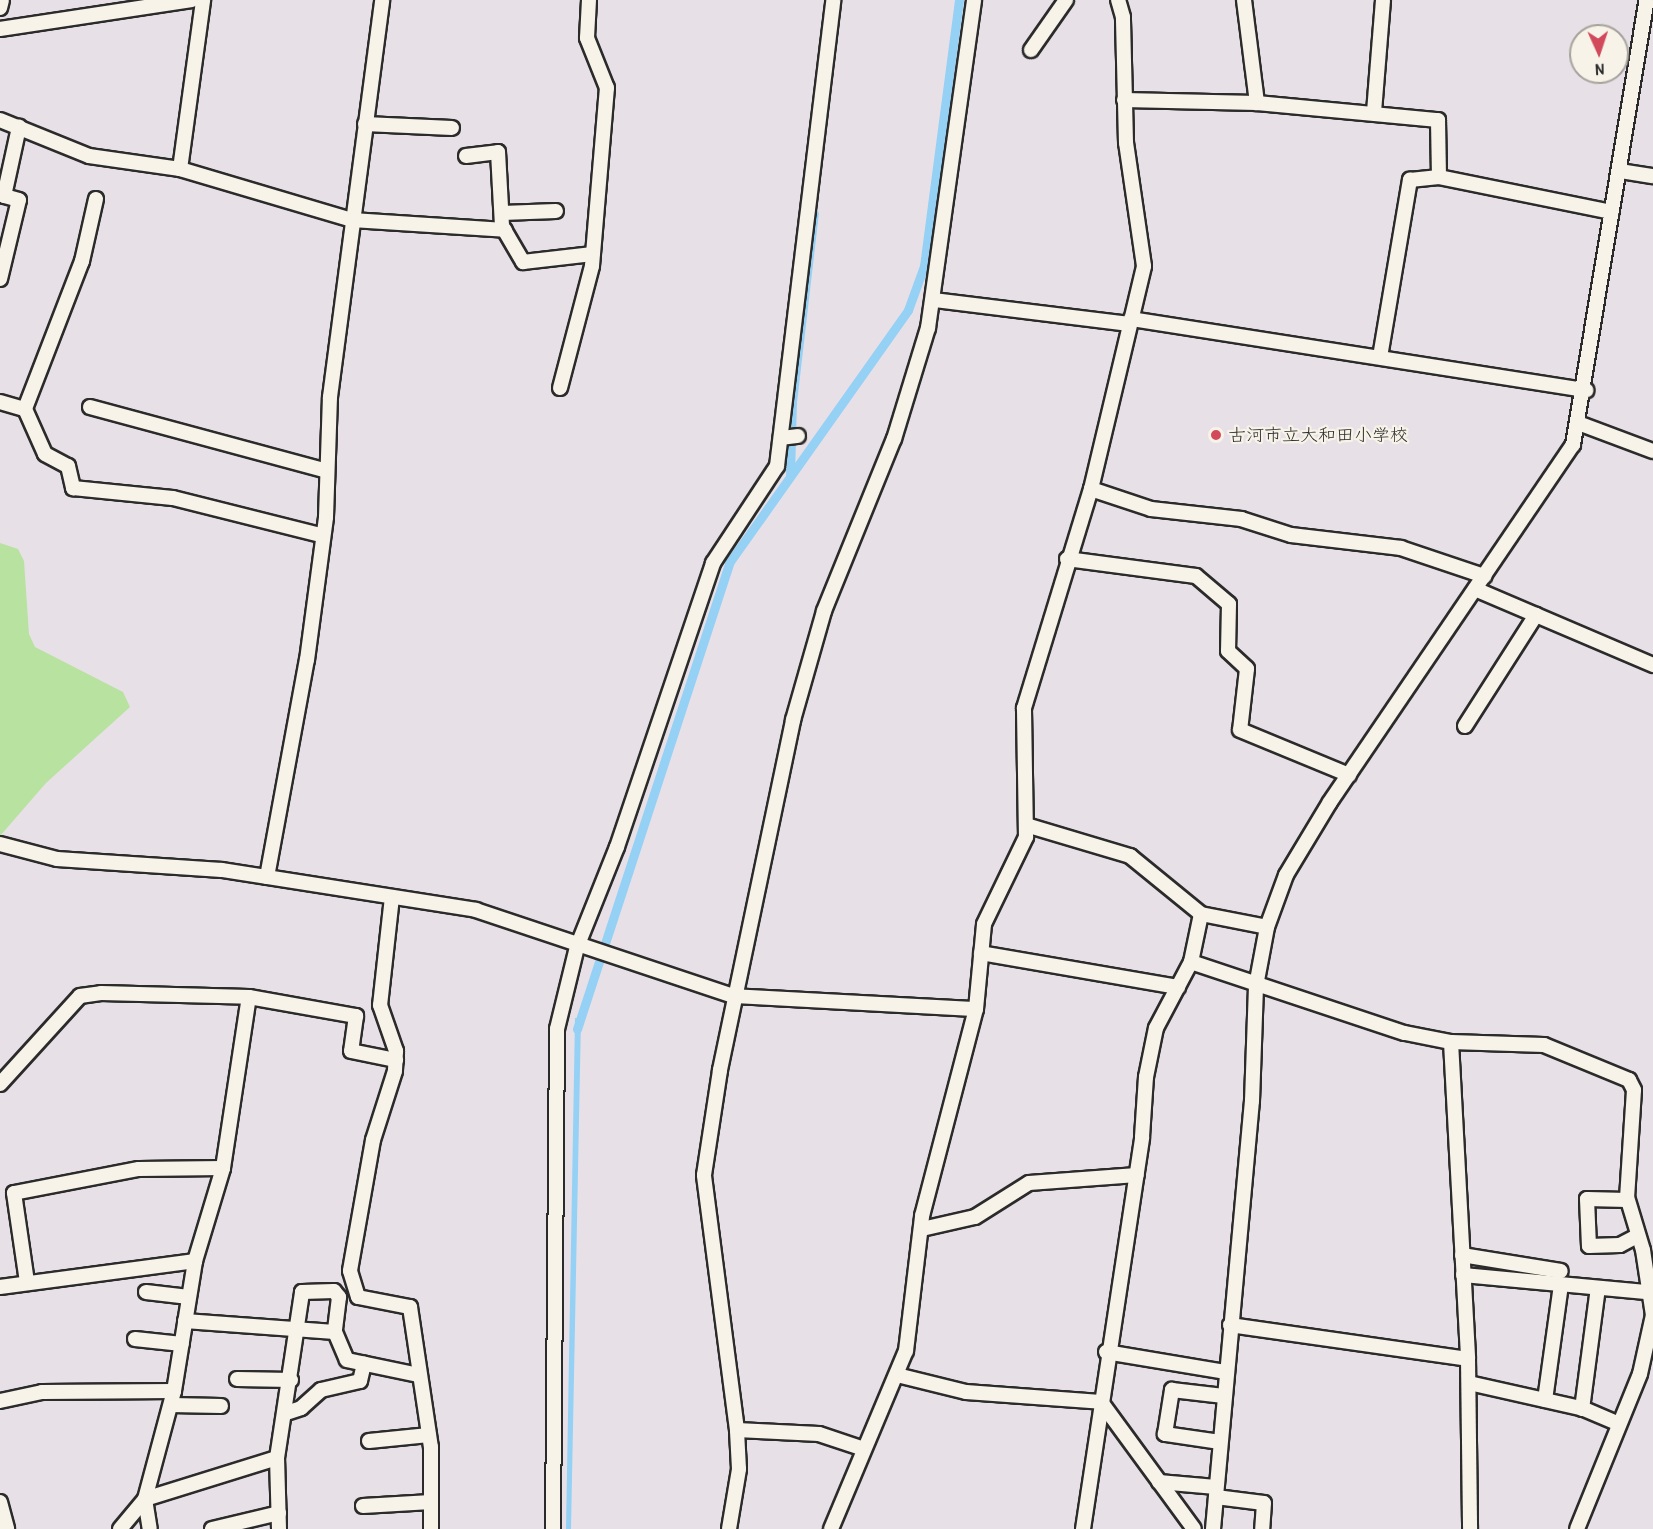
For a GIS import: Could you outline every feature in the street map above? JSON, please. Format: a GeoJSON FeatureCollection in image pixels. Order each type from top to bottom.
{"type":"FeatureCollection","features":[{"type":"Feature","properties":{"kind":"street"},"geometry":{"type":"LineString","coordinates":[[0,8],[2,0]]}},
{"type":"Feature","properties":{"kind":"street"},"geometry":{"type":"LineString","coordinates":[[0,30],[192,0]]}},
{"type":"Feature","properties":{"kind":"street"},"geometry":{"type":"LineString","coordinates":[[180,169],[202,0]]}},
{"type":"Feature","properties":{"kind":"street"},"geometry":{"type":"LineString","coordinates":[[267,877],[307,660],[320,535],[326,517],[323,470],[352,220],[381,0]]}},
{"type":"Feature","properties":{"kind":"street"},"geometry":{"type":"LineString","coordinates":[[560,388],[593,254],[607,87],[587,38],[589,0]]}},
{"type":"Feature","properties":{"kind":"street"},"geometry":{"type":"LineString","coordinates":[[553,1529],[557,1029],[577,947],[617,847],[713,563],[777,466],[833,0]]}},
{"type":"Feature","properties":{"kind":"street"},"geometry":{"type":"LineString","coordinates":[[729,1529],[739,1469],[738,1430],[704,1175],[733,996],[794,720],[824,611],[908,401],[934,300],[974,0]]}},
{"type":"Feature","properties":{"kind":"street"},"geometry":{"type":"LineString","coordinates":[[1031,50],[1066,0]]}},
{"type":"Feature","properties":{"kind":"street"},"geometry":{"type":"LineString","coordinates":[[831,1529],[897,1375],[916,1294],[922,1229],[976,1009],[981,953],[995,891],[1023,844],[1026,825],[1024,708],[1067,559],[1091,489],[1144,266],[1124,100],[1123,17],[1118,0]]}},
{"type":"Feature","properties":{"kind":"street"},"geometry":{"type":"LineString","coordinates":[[1244,0],[1257,103]]}},
{"type":"Feature","properties":{"kind":"street"},"geometry":{"type":"LineString","coordinates":[[1374,112],[1383,0]]}},
{"type":"Feature","properties":{"kind":"street"},"geometry":{"type":"LineString","coordinates":[[1213,1529],[1252,1101],[1256,986],[1267,927],[1286,874],[1349,775],[1484,576],[1566,462],[1586,390],[1611,212],[1620,171],[1647,0]]}},
{"type":"Feature","properties":{"kind":"street"},"geometry":{"type":"LineString","coordinates":[[1124,100],[1257,103],[1374,112],[1438,120],[1438,177]]}},
{"type":"Feature","properties":{"kind":"street"},"geometry":{"type":"LineString","coordinates":[[0,120],[88,156],[180,169],[352,220],[505,230]]}},
{"type":"Feature","properties":{"kind":"street"},"geometry":{"type":"LineString","coordinates":[[365,124],[452,128]]}},
{"type":"Feature","properties":{"kind":"street"},"geometry":{"type":"LineString","coordinates":[[0,279],[19,200],[4,196],[19,127]]}},
{"type":"Feature","properties":{"kind":"street"},"geometry":{"type":"LineString","coordinates":[[465,156],[498,152],[505,230],[523,262],[593,254]]}},
{"type":"Feature","properties":{"kind":"street"},"geometry":{"type":"LineString","coordinates":[[1620,171],[1653,176]]}},
{"type":"Feature","properties":{"kind":"street"},"geometry":{"type":"LineString","coordinates":[[1380,357],[1410,180],[1438,177],[1611,212]]}},
{"type":"Feature","properties":{"kind":"street"},"geometry":{"type":"LineString","coordinates":[[96,199],[82,261],[25,409],[45,454],[68,466],[73,488],[173,498],[320,535]]}},
{"type":"Feature","properties":{"kind":"street"},"geometry":{"type":"LineString","coordinates":[[502,213],[556,211]]}},
{"type":"Feature","properties":{"kind":"street"},"geometry":{"type":"LineString","coordinates":[[934,300],[1130,322],[1380,357],[1586,390]]}},
{"type":"Feature","properties":{"kind":"street"},"geometry":{"type":"LineString","coordinates":[[0,402],[25,409]]}},
{"type":"Feature","properties":{"kind":"street"},"geometry":{"type":"LineString","coordinates":[[90,407],[323,470]]}},
{"type":"Feature","properties":{"kind":"street"},"geometry":{"type":"LineString","coordinates":[[1578,423],[1653,451]]}},
{"type":"Feature","properties":{"kind":"street"},"geometry":{"type":"LineString","coordinates":[[781,438],[798,436]]}},
{"type":"Feature","properties":{"kind":"street"},"geometry":{"type":"LineString","coordinates":[[1091,489],[1151,509],[1241,519],[1291,535],[1401,548],[1484,576]]}},
{"type":"Feature","properties":{"kind":"street"},"geometry":{"type":"LineString","coordinates":[[1067,559],[1196,576],[1229,604],[1228,651],[1247,669],[1240,730],[1349,775]]}},
{"type":"Feature","properties":{"kind":"street"},"geometry":{"type":"LineString","coordinates":[[1475,589],[1653,665]]}},
{"type":"Feature","properties":{"kind":"street"},"geometry":{"type":"LineString","coordinates":[[1466,726],[1536,615]]}},
{"type":"Feature","properties":{"kind":"street"},"geometry":{"type":"LineString","coordinates":[[1026,825],[1130,856],[1201,914],[1267,927]]}},
{"type":"Feature","properties":{"kind":"street"},"geometry":{"type":"LineString","coordinates":[[0,844],[97,864],[267,877],[476,910],[577,947],[733,996],[976,1009]]}},
{"type":"Feature","properties":{"kind":"street"},"geometry":{"type":"LineString","coordinates":[[392,897],[380,1005],[396,1060],[373,1140],[350,1271],[358,1297],[410,1307],[429,1435],[431,1529]]}},
{"type":"Feature","properties":{"kind":"street"},"geometry":{"type":"LineString","coordinates":[[1083,1529],[1106,1352],[1137,1175],[1156,1028],[1191,962],[1201,914]]}},
{"type":"Feature","properties":{"kind":"street"},"geometry":{"type":"LineString","coordinates":[[981,953],[1178,987]]}},
{"type":"Feature","properties":{"kind":"street"},"geometry":{"type":"LineString","coordinates":[[1191,962],[1256,986],[1405,1033],[1451,1042],[1544,1044],[1629,1080],[1634,1090],[1625,1167],[1627,1200],[1637,1236],[1653,1315],[1640,1374],[1577,1529]]}},
{"type":"Feature","properties":{"kind":"street"},"geometry":{"type":"LineString","coordinates":[[0,1084],[80,996],[249,997],[356,1016],[351,1051],[396,1060]]}},
{"type":"Feature","properties":{"kind":"street"},"geometry":{"type":"LineString","coordinates":[[120,1529],[145,1499],[171,1405],[195,1261],[223,1168],[249,997]]}},
{"type":"Feature","properties":{"kind":"street"},"geometry":{"type":"LineString","coordinates":[[1451,1042],[1469,1383],[1470,1529]]}},
{"type":"Feature","properties":{"kind":"street"},"geometry":{"type":"LineString","coordinates":[[27,1282],[14,1192],[139,1169],[223,1168]]}},
{"type":"Feature","properties":{"kind":"street"},"geometry":{"type":"LineString","coordinates":[[922,1229],[975,1217],[1029,1183],[1137,1175]]}},
{"type":"Feature","properties":{"kind":"street"},"geometry":{"type":"LineString","coordinates":[[1627,1200],[1587,1199],[1589,1246],[1620,1245],[1637,1236]]}},
{"type":"Feature","properties":{"kind":"street"},"geometry":{"type":"LineString","coordinates":[[1462,1255],[1598,1288],[1648,1292]]}},
{"type":"Feature","properties":{"kind":"street"},"geometry":{"type":"LineString","coordinates":[[0,1287],[195,1261]]}},
{"type":"Feature","properties":{"kind":"street"},"geometry":{"type":"LineString","coordinates":[[1463,1275],[1561,1278]]}},
{"type":"Feature","properties":{"kind":"street"},"geometry":{"type":"LineString","coordinates":[[1545,1400],[1561,1278]]}},
{"type":"Feature","properties":{"kind":"street"},"geometry":{"type":"LineString","coordinates":[[1582,1409],[1598,1288]]}},
{"type":"Feature","properties":{"kind":"street"},"geometry":{"type":"LineString","coordinates":[[146,1292],[189,1297]]}},
{"type":"Feature","properties":{"kind":"street"},"geometry":{"type":"LineString","coordinates":[[279,1529],[277,1458],[291,1380],[302,1292],[334,1292],[339,1297],[335,1332],[347,1360],[419,1375]]}},
{"type":"Feature","properties":{"kind":"street"},"geometry":{"type":"LineString","coordinates":[[185,1322],[296,1332],[335,1332]]}},
{"type":"Feature","properties":{"kind":"street"},"geometry":{"type":"LineString","coordinates":[[1230,1325],[1468,1359]]}},
{"type":"Feature","properties":{"kind":"street"},"geometry":{"type":"LineString","coordinates":[[135,1339],[182,1344]]}},
{"type":"Feature","properties":{"kind":"street"},"geometry":{"type":"LineString","coordinates":[[1106,1352],[1226,1372]]}},
{"type":"Feature","properties":{"kind":"street"},"geometry":{"type":"LineString","coordinates":[[286,1413],[301,1408],[321,1390],[360,1381],[364,1363]]}},
{"type":"Feature","properties":{"kind":"street"},"geometry":{"type":"LineString","coordinates":[[897,1375],[966,1392],[1101,1402],[1194,1529]]}},
{"type":"Feature","properties":{"kind":"street"},"geometry":{"type":"LineString","coordinates":[[237,1378],[291,1380]]}},
{"type":"Feature","properties":{"kind":"street"},"geometry":{"type":"LineString","coordinates":[[1469,1383],[1582,1409],[1619,1424]]}},
{"type":"Feature","properties":{"kind":"street"},"geometry":{"type":"LineString","coordinates":[[1220,1442],[1165,1434],[1172,1390],[1224,1396]]}},
{"type":"Feature","properties":{"kind":"street"},"geometry":{"type":"LineString","coordinates":[[0,1401],[42,1392],[174,1391]]}},
{"type":"Feature","properties":{"kind":"street"},"geometry":{"type":"LineString","coordinates":[[171,1405],[221,1406]]}},
{"type":"Feature","properties":{"kind":"street"},"geometry":{"type":"LineString","coordinates":[[738,1430],[819,1434],[864,1449]]}},
{"type":"Feature","properties":{"kind":"street"},"geometry":{"type":"LineString","coordinates":[[369,1440],[429,1435]]}},
{"type":"Feature","properties":{"kind":"street"},"geometry":{"type":"LineString","coordinates":[[145,1499],[277,1458]]}},
{"type":"Feature","properties":{"kind":"street"},"geometry":{"type":"LineString","coordinates":[[1159,1482],[1264,1503],[1263,1529]]}},
{"type":"Feature","properties":{"kind":"street"},"geometry":{"type":"LineString","coordinates":[[145,1499],[150,1529]]}},
{"type":"Feature","properties":{"kind":"street"},"geometry":{"type":"LineString","coordinates":[[0,1502],[7,1529]]}},
{"type":"Feature","properties":{"kind":"street"},"geometry":{"type":"LineString","coordinates":[[363,1506],[431,1502]]}},
{"type":"Feature","properties":{"kind":"street"},"geometry":{"type":"LineString","coordinates":[[212,1529],[279,1513]]}},
{"type":"Feature","properties":{"kind":"green space"},"geometry":{"type":"Polygon","coordinates":[[[0,543],[18,549],[24,561],[29,634],[35,647],[123,692],[130,707],[46,783],[0,836],[0,543]]]}},
{"type":"Feature","properties":{"kind":"water"},"geometry":{"type":"Polygon","coordinates":[[[575,1018],[581,1018],[571,1529],[566,1529],[575,1018]]]}},
{"type":"Feature","properties":{"kind":"waterway"},"geometry":{"type":"LineString","coordinates":[[577,1029],[729,563],[908,310],[924,266],[959,0]]}},
{"type":"Feature","properties":{"kind":"waterway"},"geometry":{"type":"LineString","coordinates":[[790,476],[792,402],[814,213]]}},
{"type":"Feature","properties":{"kind":"place","name":"古河市立大和田小学校"},"geometry":{"type":"Point","coordinates":[1216,435]}}]}
